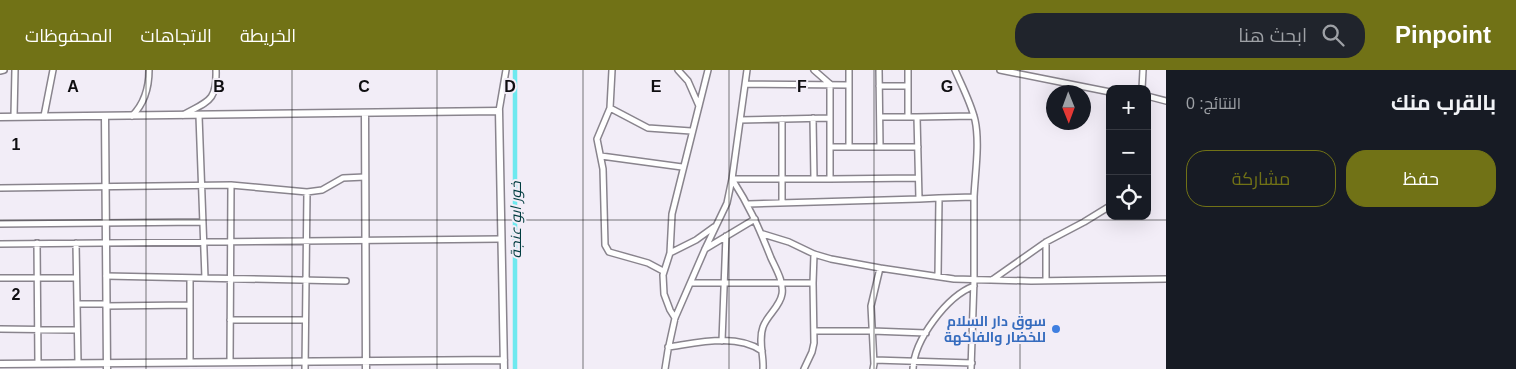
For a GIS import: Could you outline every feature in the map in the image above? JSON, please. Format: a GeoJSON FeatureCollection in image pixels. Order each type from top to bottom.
{"type":"FeatureCollection","features":[{"type":"Feature","properties":{"kind":"street"},"geometry":{"type":"LineString","coordinates":[[14,116],[16,70]]}},
{"type":"Feature","properties":{"kind":"street"},"geometry":{"type":"LineString","coordinates":[[44,116],[53,70]]}},
{"type":"Feature","properties":{"kind":"street"},"geometry":{"type":"LineString","coordinates":[[132,116],[141,106],[146,94],[149,70]]}},
{"type":"Feature","properties":{"kind":"street"},"geometry":{"type":"LineString","coordinates":[[182,116],[212,97],[216,87],[216,70]]}},
{"type":"Feature","properties":{"kind":"street"},"geometry":{"type":"LineString","coordinates":[[504,369],[499,111],[506,70]]}},
{"type":"Feature","properties":{"kind":"street"},"geometry":{"type":"LineString","coordinates":[[612,70],[610,108],[597,139],[601,156],[604,194],[604,243],[607,250],[614,254],[648,262],[664,271]]}},
{"type":"Feature","properties":{"kind":"street"},"geometry":{"type":"LineString","coordinates":[[678,70],[688,80],[699,106]]}},
{"type":"Feature","properties":{"kind":"street"},"geometry":{"type":"LineString","coordinates":[[675,318],[664,294],[662,280],[670,253],[672,214],[682,168],[708,70]]}},
{"type":"Feature","properties":{"kind":"street"},"geometry":{"type":"LineString","coordinates":[[665,369],[675,318],[692,283],[704,249],[727,203],[747,70]]}},
{"type":"Feature","properties":{"kind":"street"},"geometry":{"type":"LineString","coordinates":[[814,70],[830,85],[830,178]]}},
{"type":"Feature","properties":{"kind":"street"},"geometry":{"type":"LineString","coordinates":[[849,70],[849,147]]}},
{"type":"Feature","properties":{"kind":"street"},"geometry":{"type":"LineString","coordinates":[[879,70],[880,146]]}},
{"type":"Feature","properties":{"kind":"street"},"geometry":{"type":"LineString","coordinates":[[908,70],[908,117]]}},
{"type":"Feature","properties":{"kind":"street"},"geometry":{"type":"LineString","coordinates":[[874,360],[913,360],[972,366],[976,131],[974,116],[955,70]]}},
{"type":"Feature","properties":{"kind":"street"},"geometry":{"type":"LineString","coordinates":[[1000,70],[1106,91]]}},
{"type":"Feature","properties":{"kind":"street"},"geometry":{"type":"LineString","coordinates":[[1142,85],[1143,70]]}},
{"type":"Feature","properties":{"kind":"street"},"geometry":{"type":"LineString","coordinates":[[746,84],[848,85]]}},
{"type":"Feature","properties":{"kind":"street"},"geometry":{"type":"LineString","coordinates":[[879,86],[908,86]]}},
{"type":"Feature","properties":{"kind":"street"},"geometry":{"type":"LineString","coordinates":[[1151,97],[1166,101]]}},
{"type":"Feature","properties":{"kind":"street"},"geometry":{"type":"LineString","coordinates":[[610,108],[648,128],[691,131]]}},
{"type":"Feature","properties":{"kind":"street"},"geometry":{"type":"LineString","coordinates":[[0,117],[499,111]]}},
{"type":"Feature","properties":{"kind":"street"},"geometry":{"type":"LineString","coordinates":[[365,113],[366,369]]}},
{"type":"Feature","properties":{"kind":"street"},"geometry":{"type":"LineString","coordinates":[[105,116],[107,366]]}},
{"type":"Feature","properties":{"kind":"street"},"geometry":{"type":"LineString","coordinates":[[199,116],[205,278]]}},
{"type":"Feature","properties":{"kind":"street"},"geometry":{"type":"LineString","coordinates":[[880,117],[974,116]]}},
{"type":"Feature","properties":{"kind":"street"},"geometry":{"type":"LineString","coordinates":[[917,117],[919,198]]}},
{"type":"Feature","properties":{"kind":"street"},"geometry":{"type":"LineString","coordinates":[[814,118],[814,179]]}},
{"type":"Feature","properties":{"kind":"street"},"geometry":{"type":"LineString","coordinates":[[740,120],[830,118]]}},
{"type":"Feature","properties":{"kind":"street"},"geometry":{"type":"LineString","coordinates":[[782,119],[782,203]]}},
{"type":"Feature","properties":{"kind":"street"},"geometry":{"type":"LineString","coordinates":[[830,147],[918,147]]}},
{"type":"Feature","properties":{"kind":"street"},"geometry":{"type":"LineString","coordinates":[[601,156],[682,168]]}},
{"type":"Feature","properties":{"kind":"street"},"geometry":{"type":"LineString","coordinates":[[0,188],[231,185],[307,192],[322,190],[343,178],[365,178]]}},
{"type":"Feature","properties":{"kind":"street"},"geometry":{"type":"LineString","coordinates":[[732,179],[918,178]]}},
{"type":"Feature","properties":{"kind":"street"},"geometry":{"type":"LineString","coordinates":[[732,179],[748,204],[763,234],[782,283],[779,303],[764,323],[762,330],[763,369]]}},
{"type":"Feature","properties":{"kind":"street"},"geometry":{"type":"LineString","coordinates":[[230,362],[231,185]]}},
{"type":"Feature","properties":{"kind":"street"},"geometry":{"type":"LineString","coordinates":[[305,365],[307,192]]}},
{"type":"Feature","properties":{"kind":"street"},"geometry":{"type":"LineString","coordinates":[[938,198],[938,276]]}},
{"type":"Feature","properties":{"kind":"street"},"geometry":{"type":"LineString","coordinates":[[748,204],[974,198]]}},
{"type":"Feature","properties":{"kind":"street"},"geometry":{"type":"LineString","coordinates":[[991,280],[1046,242],[1106,208]]}},
{"type":"Feature","properties":{"kind":"street"},"geometry":{"type":"LineString","coordinates":[[704,249],[755,219]]}},
{"type":"Feature","properties":{"kind":"street"},"geometry":{"type":"LineString","coordinates":[[0,224],[203,222]]}},
{"type":"Feature","properties":{"kind":"street"},"geometry":{"type":"LineString","coordinates":[[670,253],[696,240],[717,225]]}},
{"type":"Feature","properties":{"kind":"street"},"geometry":{"type":"LineString","coordinates":[[763,234],[789,242],[814,254],[880,268],[974,283],[991,280],[1166,279]]}},
{"type":"Feature","properties":{"kind":"street"},"geometry":{"type":"LineString","coordinates":[[722,341],[726,236]]}},
{"type":"Feature","properties":{"kind":"street"},"geometry":{"type":"LineString","coordinates":[[0,244],[502,239]]}},
{"type":"Feature","properties":{"kind":"street"},"geometry":{"type":"LineString","coordinates":[[1046,242],[1046,281]]}},
{"type":"Feature","properties":{"kind":"street"},"geometry":{"type":"LineString","coordinates":[[37,243],[38,363]]}},
{"type":"Feature","properties":{"kind":"street"},"geometry":{"type":"LineString","coordinates":[[76,243],[78,363]]}},
{"type":"Feature","properties":{"kind":"street"},"geometry":{"type":"LineString","coordinates":[[804,369],[812,352],[814,331],[814,254]]}},
{"type":"Feature","properties":{"kind":"street"},"geometry":{"type":"LineString","coordinates":[[873,369],[871,306],[880,268]]}},
{"type":"Feature","properties":{"kind":"street"},"geometry":{"type":"LineString","coordinates":[[106,276],[346,281]]}},
{"type":"Feature","properties":{"kind":"street"},"geometry":{"type":"LineString","coordinates":[[0,278],[76,278]]}},
{"type":"Feature","properties":{"kind":"street"},"geometry":{"type":"LineString","coordinates":[[190,278],[190,362]]}},
{"type":"Feature","properties":{"kind":"street"},"geometry":{"type":"LineString","coordinates":[[692,283],[813,283]]}},
{"type":"Feature","properties":{"kind":"street"},"geometry":{"type":"LineString","coordinates":[[913,369],[913,360],[926,333],[940,312],[951,300],[974,283]]}},
{"type":"Feature","properties":{"kind":"street"},"geometry":{"type":"LineString","coordinates":[[77,304],[190,304]]}},
{"type":"Feature","properties":{"kind":"street"},"geometry":{"type":"LineString","coordinates":[[230,320],[305,320]]}},
{"type":"Feature","properties":{"kind":"street"},"geometry":{"type":"LineString","coordinates":[[0,329],[77,330]]}},
{"type":"Feature","properties":{"kind":"street"},"geometry":{"type":"LineString","coordinates":[[814,331],[926,333]]}},
{"type":"Feature","properties":{"kind":"street"},"geometry":{"type":"LineString","coordinates":[[668,347],[722,341],[756,347],[762,351]]}},
{"type":"Feature","properties":{"kind":"street"},"geometry":{"type":"LineString","coordinates":[[0,364],[78,363],[107,366],[230,362],[305,365],[366,361],[504,360]]}},
{"type":"Feature","properties":{"kind":"waterway","name":"خور ابو عنجة"},"geometry":{"type":"LineString","coordinates":[[515,70],[515,369]]}},
{"type":"Feature","properties":{"kind":"place","name":"سوق دار السلام للخضار والفاكهة"},"geometry":{"type":"Point","coordinates":[1056,329]}}]}
